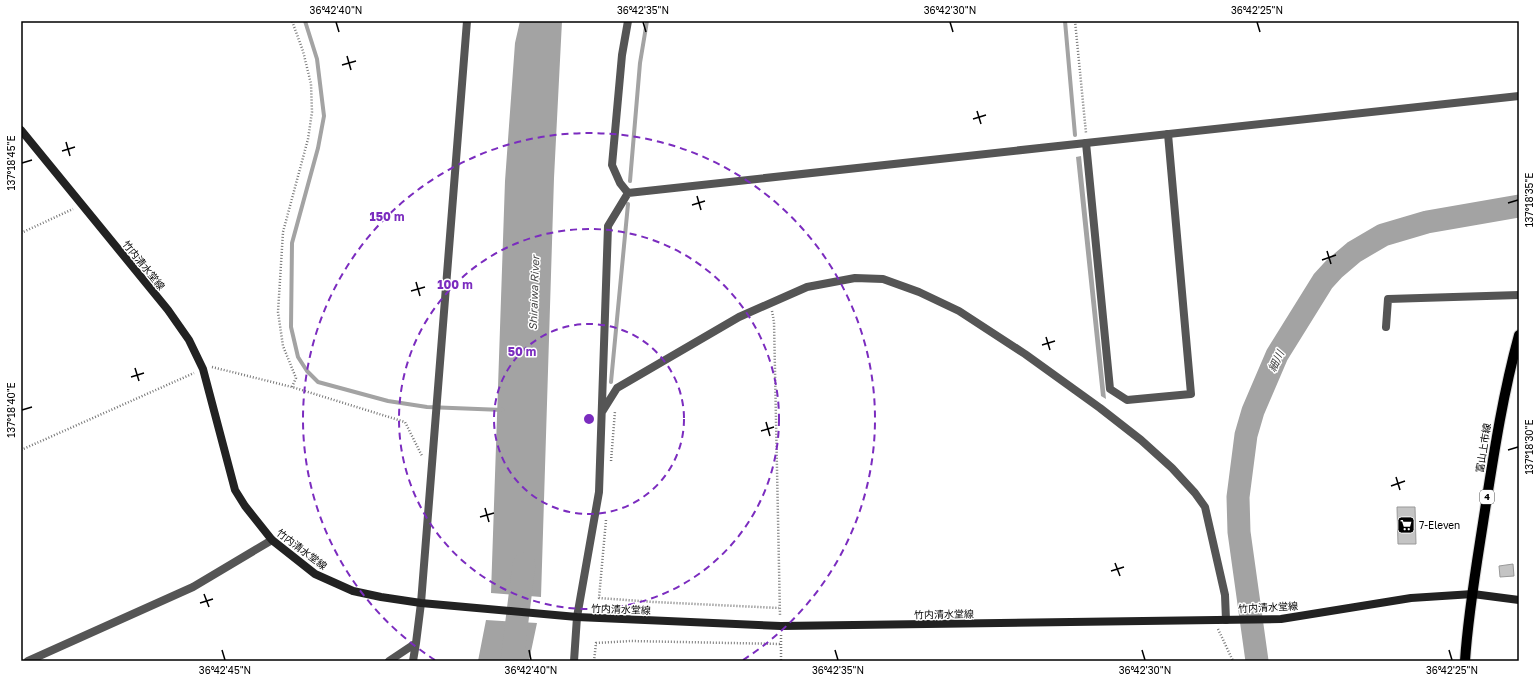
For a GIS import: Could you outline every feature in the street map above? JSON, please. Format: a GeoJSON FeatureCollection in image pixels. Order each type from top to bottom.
{"type":"FeatureCollection","features":[{"type":"Feature","properties":{"kind":"main road","name":"竹内清水堂線"},"geometry":{"type":"LineString","coordinates":[[21,130],[168,310],[189,340],[203,368],[235,490],[245,506],[272,540],[315,574],[353,591],[421,603],[577,617],[781,626],[1281,619],[1412,598],[1473,594],[1519,600]]}},
{"type":"Feature","properties":{"kind":"main road","name":"富山上市線"},"geometry":{"type":"LineString","coordinates":[[1465,661],[1473,594],[1501,412],[1519,335]]}},
{"type":"Feature","properties":{"kind":"street"},"geometry":{"type":"LineString","coordinates":[[413,661],[421,603],[467,21]]}},
{"type":"Feature","properties":{"kind":"street"},"geometry":{"type":"LineString","coordinates":[[628,21],[622,56],[612,165],[620,183],[628,193]]}},
{"type":"Feature","properties":{"kind":"street"},"geometry":{"type":"LineString","coordinates":[[628,193],[1519,96]]}},
{"type":"Feature","properties":{"kind":"street"},"geometry":{"type":"LineString","coordinates":[[1086,143],[1110,389],[1127,400],[1191,394],[1168,134]]}},
{"type":"Feature","properties":{"kind":"street"},"geometry":{"type":"LineString","coordinates":[[574,661],[577,617],[599,492],[608,226],[628,193]]}},
{"type":"Feature","properties":{"kind":"street"},"geometry":{"type":"LineString","coordinates":[[602,412],[617,388],[739,317],[807,287],[855,278],[883,280],[919,292],[959,311],[1025,354],[1100,408],[1141,440],[1176,473],[1205,507],[1225,595],[1226,620]]}},
{"type":"Feature","properties":{"kind":"street"},"geometry":{"type":"LineString","coordinates":[[1386,327],[1388,299],[1519,295]]}},
{"type":"Feature","properties":{"kind":"street"},"geometry":{"type":"LineString","coordinates":[[28,661],[193,588],[272,540]]}},
{"type":"Feature","properties":{"kind":"street"},"geometry":{"type":"LineString","coordinates":[[389,661],[416,643]]}},
{"type":"Feature","properties":{"kind":"path"},"geometry":{"type":"LineString","coordinates":[[292,21],[303,51],[311,84],[312,112],[308,139],[283,232],[278,312],[283,346],[296,378],[292,387]]}},
{"type":"Feature","properties":{"kind":"path"},"geometry":{"type":"LineString","coordinates":[[1075,21],[1087,138],[1086,143]]}},
{"type":"Feature","properties":{"kind":"path"},"geometry":{"type":"LineString","coordinates":[[21,233],[82,205]]}},
{"type":"Feature","properties":{"kind":"path"},"geometry":{"type":"LineString","coordinates":[[774,322],[781,661]]}},
{"type":"Feature","properties":{"kind":"path"},"geometry":{"type":"LineString","coordinates":[[21,450],[203,368],[215,366],[292,387],[406,422],[431,472]]}},
{"type":"Feature","properties":{"kind":"path"},"geometry":{"type":"LineString","coordinates":[[611,462],[617,388]]}},
{"type":"Feature","properties":{"kind":"path"},"geometry":{"type":"LineString","coordinates":[[606,515],[599,598],[779,608]]}},
{"type":"Feature","properties":{"kind":"path"},"geometry":{"type":"LineString","coordinates":[[1216,620],[1233,661]]}},
{"type":"Feature","properties":{"kind":"path"},"geometry":{"type":"LineString","coordinates":[[594,661],[596,643],[631,641],[781,644]]}},
{"type":"Feature","properties":{"kind":"water"},"geometry":{"type":"Polygon","coordinates":[[[520,21],[562,21],[554,178],[541,597],[491,593],[505,181],[515,43],[520,21]]]}},
{"type":"Feature","properties":{"kind":"water"},"geometry":{"type":"Polygon","coordinates":[[[1081,156],[1106,399],[1101,396],[1076,157],[1081,156]]]}},
{"type":"Feature","properties":{"kind":"water"},"geometry":{"type":"Polygon","coordinates":[[[486,620],[537,623],[529,661],[478,661],[486,620]]]}},
{"type":"Feature","properties":{"kind":"building","name":"7-Eleven"},"geometry":{"type":"Polygon","coordinates":[[[1397,507],[1415,507],[1416,544],[1398,544],[1397,507]]]}},
{"type":"Feature","properties":{"kind":"building"},"geometry":{"type":"Polygon","coordinates":[[[1513,564],[1514,576],[1500,577],[1499,566],[1513,564]]]}},
{"type":"Feature","properties":{"kind":"waterway"},"geometry":{"type":"LineString","coordinates":[[305,21],[317,59],[324,116],[318,148],[292,243],[291,327],[298,357],[307,371],[318,382],[388,401],[427,407],[503,410]]}},
{"type":"Feature","properties":{"kind":"waterway"},"geometry":{"type":"LineString","coordinates":[[630,181],[640,63],[647,21]]}},
{"type":"Feature","properties":{"kind":"waterway"},"geometry":{"type":"LineString","coordinates":[[1065,21],[1075,135]]}},
{"type":"Feature","properties":{"kind":"waterway"},"geometry":{"type":"LineString","coordinates":[[611,382],[628,204]]}},
{"type":"Feature","properties":{"kind":"waterway","name":"細川"},"geometry":{"type":"LineString","coordinates":[[1257,661],[1239,532],[1238,497],[1246,435],[1253,411],[1277,355],[1323,281],[1334,269],[1354,252],[1383,235],[1427,222],[1519,206]]}},
{"type":"Feature","properties":{"kind":"waterway","name":"Shiraiwa River"},"geometry":{"type":"LineString","coordinates":[[512,661],[524,564]]}},
{"type":"Feature","properties":{"kind":"place","name":"7-Eleven"},"geometry":{"type":"Point","coordinates":[1406,525]}}]}
